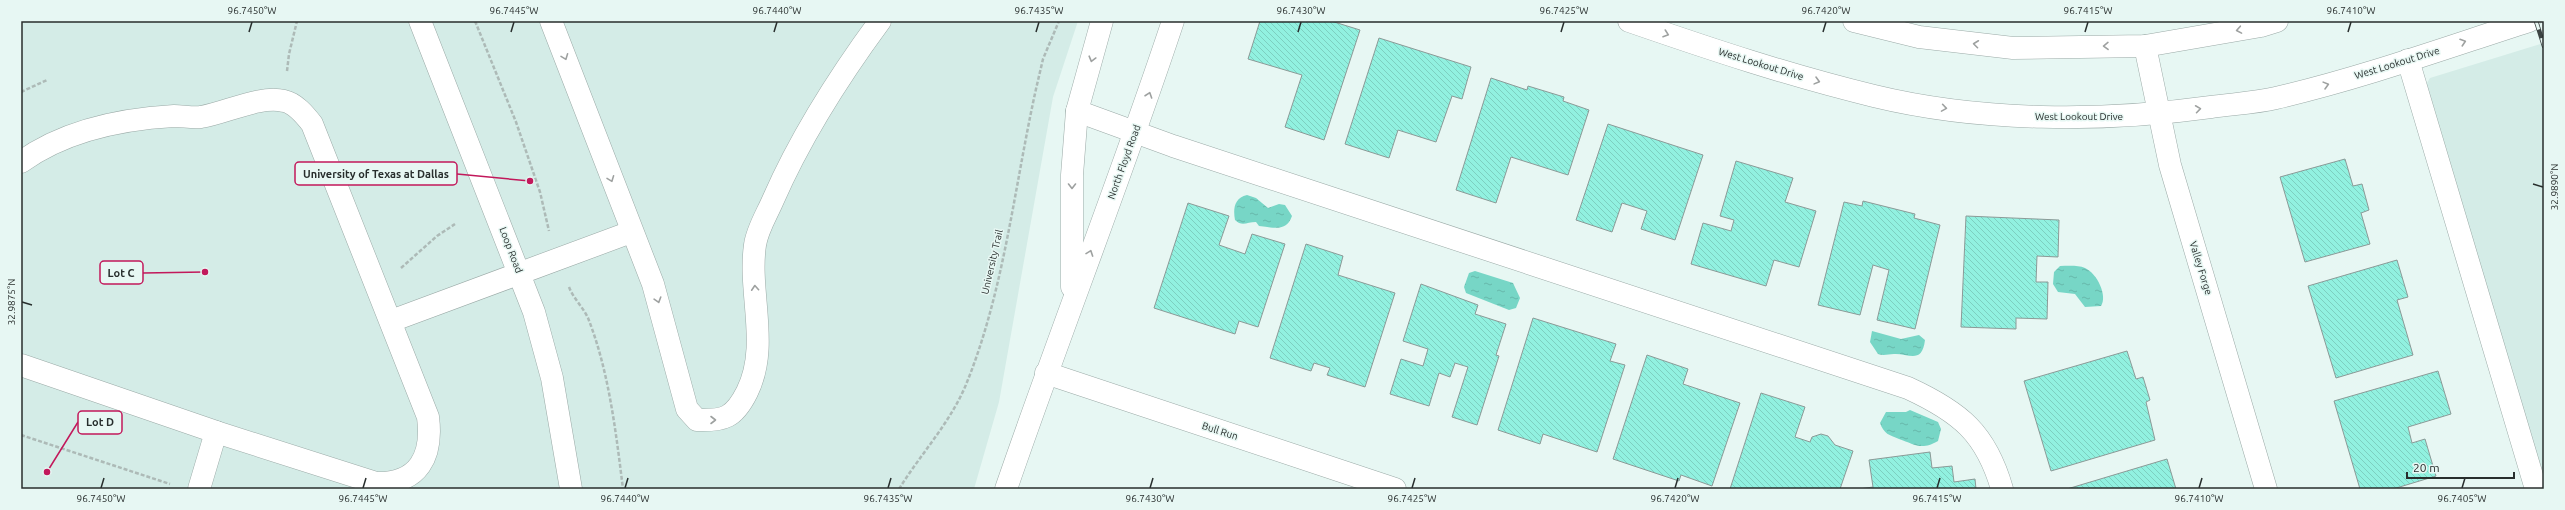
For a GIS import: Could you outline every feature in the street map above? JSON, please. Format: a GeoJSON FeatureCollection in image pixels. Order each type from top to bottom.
{"type":"FeatureCollection","features":[{"type":"Feature","properties":{"kind":"street","name":"Loop Road"},"geometry":{"type":"LineString","coordinates":[[420,21],[521,274],[552,378],[571,489]]}},
{"type":"Feature","properties":{"kind":"street"},"geometry":{"type":"LineString","coordinates":[[551,21],[631,232],[653,284],[670,339],[686,409],[697,420],[719,421],[736,410],[748,391],[755,364],[758,326],[754,282],[755,244],[783,178],[815,116],[850,62],[880,21]]}},
{"type":"Feature","properties":{"kind":"street","name":"North Floyd Road"},"geometry":{"type":"LineString","coordinates":[[1072,303],[1072,175],[1077,111],[1102,21]]}},
{"type":"Feature","properties":{"kind":"street","name":"North Floyd Road"},"geometry":{"type":"LineString","coordinates":[[1006,489],[1046,373],[1135,132],[1173,21]]}},
{"type":"Feature","properties":{"kind":"street","name":"West Lookout Drive"},"geometry":{"type":"LineString","coordinates":[[1629,21],[1746,61],[1876,97],[1975,113],[2068,118],[2160,114],[2274,99],[2408,60],[2529,21]]}},
{"type":"Feature","properties":{"kind":"street"},"geometry":{"type":"LineString","coordinates":[[1854,21],[1919,37],[2013,48],[2145,46],[2261,26],[2277,21]]}},
{"type":"Feature","properties":{"kind":"street","name":"Valley Forge"},"geometry":{"type":"LineString","coordinates":[[2145,46],[2170,165],[2266,489]]}},
{"type":"Feature","properties":{"kind":"street"},"geometry":{"type":"LineString","coordinates":[[2408,60],[2536,489]]}},
{"type":"Feature","properties":{"kind":"street"},"geometry":{"type":"LineString","coordinates":[[21,162],[62,138],[87,130],[174,116],[199,117],[267,100],[285,101],[300,111],[312,124],[428,417],[430,434],[427,452],[418,468],[406,478],[392,483],[376,483],[216,432],[21,364]]}},
{"type":"Feature","properties":{"kind":"street"},"geometry":{"type":"LineString","coordinates":[[1077,111],[1135,132],[1908,388],[1939,402],[1961,417],[1988,452],[2002,489]]}},
{"type":"Feature","properties":{"kind":"street"},"geometry":{"type":"LineString","coordinates":[[391,321],[631,232]]}},
{"type":"Feature","properties":{"kind":"street","name":"Bull Run"},"geometry":{"type":"LineString","coordinates":[[1046,373],[1395,489]]}},
{"type":"Feature","properties":{"kind":"street"},"geometry":{"type":"LineString","coordinates":[[199,489],[216,432]]}},
{"type":"Feature","properties":{"kind":"path"},"geometry":{"type":"LineString","coordinates":[[289,54],[297,21]]}},
{"type":"Feature","properties":{"kind":"path"},"geometry":{"type":"LineString","coordinates":[[475,21],[516,122],[540,192],[548,230]]}},
{"type":"Feature","properties":{"kind":"path","name":"University Trail"},"geometry":{"type":"LineString","coordinates":[[899,489],[952,412],[972,364],[996,286],[1043,59],[1059,21]]}},
{"type":"Feature","properties":{"kind":"path"},"geometry":{"type":"LineString","coordinates":[[21,92],[47,80]]}},
{"type":"Feature","properties":{"kind":"path"},"geometry":{"type":"LineString","coordinates":[[396,271],[437,236],[455,224]]}},
{"type":"Feature","properties":{"kind":"path"},"geometry":{"type":"LineString","coordinates":[[571,291],[587,317],[602,367],[614,424],[623,489]]}},
{"type":"Feature","properties":{"kind":"path"},"geometry":{"type":"LineString","coordinates":[[21,435],[175,486]]}},
{"type":"Feature","properties":{"kind":"shaded area"},"geometry":{"type":"Polygon","coordinates":[[[21,21],[1078,21],[1053,97],[999,402],[974,489],[21,489],[21,21]]]}},
{"type":"Feature","properties":{"kind":"shaded area"},"geometry":{"type":"Polygon","coordinates":[[[2544,43],[2544,489],[2418,98],[2430,78],[2544,43]]]}},
{"type":"Feature","properties":{"kind":"water"},"geometry":{"type":"Polygon","coordinates":[[[1247,195],[1256,198],[1268,208],[1279,204],[1285,205],[1292,216],[1286,225],[1278,228],[1259,226],[1256,222],[1242,224],[1235,220],[1234,208],[1239,199],[1247,195]]]}},
{"type":"Feature","properties":{"kind":"water"},"geometry":{"type":"Polygon","coordinates":[[[2060,266],[2082,267],[2094,275],[2102,291],[2103,302],[2101,306],[2085,307],[2075,294],[2058,292],[2053,284],[2054,272],[2060,266]]]}},
{"type":"Feature","properties":{"kind":"water"},"geometry":{"type":"Polygon","coordinates":[[[1475,271],[1513,283],[1520,298],[1516,308],[1509,310],[1466,293],[1464,287],[1469,273],[1475,271]]]}},
{"type":"Feature","properties":{"kind":"water"},"geometry":{"type":"Polygon","coordinates":[[[1872,331],[1901,339],[1919,335],[1925,340],[1923,348],[1921,353],[1914,356],[1878,354],[1870,342],[1872,331]]]}},
{"type":"Feature","properties":{"kind":"water"},"geometry":{"type":"Polygon","coordinates":[[[1910,410],[1938,422],[1941,429],[1938,441],[1927,446],[1918,446],[1887,434],[1883,430],[1880,423],[1886,412],[1906,412],[1910,410]]]}},
{"type":"Feature","properties":{"kind":"building"},"geometry":{"type":"Polygon","coordinates":[[[1260,21],[1331,21],[1360,30],[1324,140],[1285,127],[1302,75],[1248,59],[1260,21]]]}},
{"type":"Feature","properties":{"kind":"building"},"geometry":{"type":"Polygon","coordinates":[[[1379,38],[1471,67],[1462,99],[1452,96],[1436,142],[1398,130],[1389,158],[1345,144],[1379,38]]]}},
{"type":"Feature","properties":{"kind":"building"},"geometry":{"type":"Polygon","coordinates":[[[1491,78],[1527,90],[1528,86],[1564,97],[1563,101],[1589,110],[1568,175],[1511,157],[1496,203],[1456,190],[1491,78]]]}},
{"type":"Feature","properties":{"kind":"building"},"geometry":{"type":"Polygon","coordinates":[[[1608,124],[1703,155],[1675,240],[1641,229],[1647,211],[1622,203],[1612,232],[1576,220],[1608,124]]]}},
{"type":"Feature","properties":{"kind":"building"},"geometry":{"type":"Polygon","coordinates":[[[2345,159],[2353,186],[2362,184],[2369,210],[2361,213],[2370,244],[2305,262],[2280,177],[2345,159]]]}},
{"type":"Feature","properties":{"kind":"building"},"geometry":{"type":"Polygon","coordinates":[[[1736,161],[1793,178],[1785,202],[1816,211],[1799,267],[1774,260],[1766,286],[1691,264],[1703,223],[1731,231],[1734,220],[1720,216],[1736,161]]]}},
{"type":"Feature","properties":{"kind":"building"},"geometry":{"type":"Polygon","coordinates":[[[1863,201],[1915,214],[1914,218],[1940,225],[1915,329],[1877,320],[1889,270],[1873,265],[1860,315],[1818,305],[1844,202],[1862,206],[1863,201]]]}},
{"type":"Feature","properties":{"kind":"building"},"geometry":{"type":"Polygon","coordinates":[[[1188,203],[1229,216],[1219,245],[1245,254],[1252,234],[1285,244],[1258,327],[1239,321],[1235,334],[1154,308],[1188,203]]]}},
{"type":"Feature","properties":{"kind":"building"},"geometry":{"type":"Polygon","coordinates":[[[1966,216],[2059,220],[2058,257],[2037,256],[2036,282],[2048,282],[2047,319],[2016,318],[2016,329],[1961,327],[1966,216]]]}},
{"type":"Feature","properties":{"kind":"building"},"geometry":{"type":"Polygon","coordinates":[[[1306,244],[1343,256],[1338,275],[1395,293],[1365,387],[1327,375],[1330,368],[1314,363],[1311,371],[1270,358],[1306,244]]]}},
{"type":"Feature","properties":{"kind":"building"},"geometry":{"type":"Polygon","coordinates":[[[2397,260],[2408,297],[2397,300],[2413,355],[2336,378],[2308,286],[2397,260]]]}},
{"type":"Feature","properties":{"kind":"building"},"geometry":{"type":"Polygon","coordinates":[[[1421,284],[1478,305],[1475,314],[1506,324],[1496,355],[1499,356],[1477,425],[1452,417],[1468,367],[1455,363],[1450,377],[1439,373],[1429,406],[1390,394],[1401,359],[1423,366],[1428,349],[1403,341],[1421,284]]]}},
{"type":"Feature","properties":{"kind":"building"},"geometry":{"type":"Polygon","coordinates":[[[1533,318],[1616,344],[1610,361],[1625,365],[1597,452],[1543,434],[1540,444],[1498,430],[1533,318]]]}},
{"type":"Feature","properties":{"kind":"building"},"geometry":{"type":"Polygon","coordinates":[[[2127,351],[2136,379],[2143,377],[2150,400],[2146,402],[2155,440],[2051,471],[2024,381],[2127,351]]]}},
{"type":"Feature","properties":{"kind":"building"},"geometry":{"type":"Polygon","coordinates":[[[1647,355],[1688,369],[1683,384],[1740,403],[1712,486],[1681,475],[1679,481],[1613,459],[1647,355]]]}},
{"type":"Feature","properties":{"kind":"building"},"geometry":{"type":"Polygon","coordinates":[[[2438,371],[2451,414],[2408,427],[2412,443],[2425,439],[2436,476],[2393,489],[2360,489],[2334,401],[2438,371]]]}},
{"type":"Feature","properties":{"kind":"building"},"geometry":{"type":"Polygon","coordinates":[[[1761,393],[1805,407],[1795,437],[1810,442],[1812,437],[1821,434],[1828,436],[1835,445],[1853,451],[1840,489],[1730,489],[1761,393]]]}},
{"type":"Feature","properties":{"kind":"building"},"geometry":{"type":"Polygon","coordinates":[[[1930,452],[1932,468],[1952,466],[1954,482],[1975,479],[1976,489],[1859,489],[1873,487],[1869,460],[1930,452]]]}},
{"type":"Feature","properties":{"kind":"building"},"geometry":{"type":"Polygon","coordinates":[[[2167,459],[2176,489],[2067,489],[2167,459]]]}},
{"type":"Feature","properties":{"kind":"railway"},"geometry":{"type":"LineString","coordinates":[[2536,21],[2544,46]]}},
{"type":"Feature","properties":{"kind":"place","name":"University of Texas at Dallas"},"geometry":{"type":"Point","coordinates":[530,181]}},
{"type":"Feature","properties":{"kind":"place","name":"Lot C"},"geometry":{"type":"Point","coordinates":[205,272]}},
{"type":"Feature","properties":{"kind":"place","name":"Lot D"},"geometry":{"type":"Point","coordinates":[47,472]}}]}
